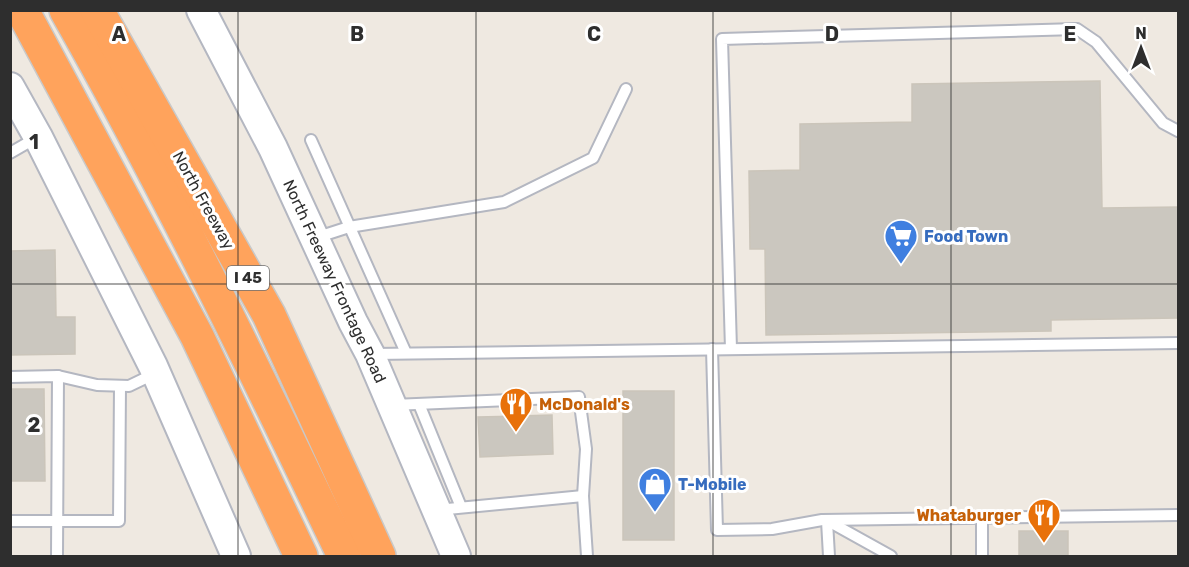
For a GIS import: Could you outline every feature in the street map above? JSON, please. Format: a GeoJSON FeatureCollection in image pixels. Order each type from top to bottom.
{"type":"FeatureCollection","features":[{"type":"Feature","properties":{"kind":"highway"},"geometry":{"type":"LineString","coordinates":[[22,10],[197,336],[301,556]]}},
{"type":"Feature","properties":{"kind":"highway","name":"North Freeway"},"geometry":{"type":"LineString","coordinates":[[66,10],[233,324],[344,556]]}},
{"type":"Feature","properties":{"kind":"highway","name":"North Freeway"},"geometry":{"type":"LineString","coordinates":[[97,10],[269,315],[379,556]]}},
{"type":"Feature","properties":{"kind":"main road","name":"North Freeway Frontage Road"},"geometry":{"type":"LineString","coordinates":[[201,10],[273,148],[353,322],[370,354],[406,404],[449,509],[456,556]]}},
{"type":"Feature","properties":{"kind":"main road"},"geometry":{"type":"LineString","coordinates":[[10,87],[38,137],[156,374],[236,556]]}},
{"type":"Feature","properties":{"kind":"lane"},"geometry":{"type":"LineString","coordinates":[[731,349],[722,39],[1077,28],[1096,42],[1163,123],[1179,131]]}},
{"type":"Feature","properties":{"kind":"lane"},"geometry":{"type":"LineString","coordinates":[[314,238],[349,227],[504,202],[593,158],[626,89]]}},
{"type":"Feature","properties":{"kind":"lane"},"geometry":{"type":"LineString","coordinates":[[10,153],[38,137]]}},
{"type":"Feature","properties":{"kind":"lane"},"geometry":{"type":"LineString","coordinates":[[311,140],[406,353]]}},
{"type":"Feature","properties":{"kind":"lane"},"geometry":{"type":"LineString","coordinates":[[370,354],[1179,343]]}},
{"type":"Feature","properties":{"kind":"lane"},"geometry":{"type":"LineString","coordinates":[[712,349],[717,530],[772,529],[827,521],[1179,515]]}},
{"type":"Feature","properties":{"kind":"lane"},"geometry":{"type":"LineString","coordinates":[[10,377],[58,376],[97,385],[129,386],[156,374]]}},
{"type":"Feature","properties":{"kind":"lane"},"geometry":{"type":"LineString","coordinates":[[57,556],[58,376]]}},
{"type":"Feature","properties":{"kind":"lane"},"geometry":{"type":"LineString","coordinates":[[10,521],[119,521],[120,386]]}},
{"type":"Feature","properties":{"kind":"lane"},"geometry":{"type":"LineString","coordinates":[[406,404],[579,398],[586,448],[582,496],[587,556]]}},
{"type":"Feature","properties":{"kind":"lane"},"geometry":{"type":"LineString","coordinates":[[449,509],[582,496]]}},
{"type":"Feature","properties":{"kind":"lane"},"geometry":{"type":"LineString","coordinates":[[982,518],[982,556]]}},
{"type":"Feature","properties":{"kind":"lane"},"geometry":{"type":"LineString","coordinates":[[827,521],[829,556]]}},
{"type":"Feature","properties":{"kind":"lane"},"geometry":{"type":"LineString","coordinates":[[827,521],[891,556]]}},
{"type":"Feature","properties":{"kind":"building"},"geometry":{"type":"Polygon","coordinates":[[[1100,81],[1102,208],[1178,207],[1178,318],[1051,320],[1051,331],[766,335],[765,249],[750,249],[749,171],[800,170],[800,124],[912,122],[912,84],[1100,81]]]}},
{"type":"Feature","properties":{"kind":"building"},"geometry":{"type":"Polygon","coordinates":[[[55,250],[56,317],[75,317],[75,354],[10,355],[10,251],[55,250]]]}},
{"type":"Feature","properties":{"kind":"building"},"geometry":{"type":"Polygon","coordinates":[[[10,389],[44,389],[45,481],[10,481],[10,389]]]}},
{"type":"Feature","properties":{"kind":"building"},"geometry":{"type":"Polygon","coordinates":[[[623,391],[674,391],[674,540],[623,540],[623,391]]]}},
{"type":"Feature","properties":{"kind":"building"},"geometry":{"type":"Polygon","coordinates":[[[552,415],[553,454],[480,457],[478,417],[552,415]]]}},
{"type":"Feature","properties":{"kind":"building","name":"Whataburger"},"geometry":{"type":"Polygon","coordinates":[[[1019,531],[1068,531],[1068,556],[1019,556],[1019,531]]]}},
{"type":"Feature","properties":{"kind":"place","name":"Food Town"},"geometry":{"type":"Point","coordinates":[901,265]}},
{"type":"Feature","properties":{"kind":"place","name":"McDonald's"},"geometry":{"type":"Point","coordinates":[516,433]}},
{"type":"Feature","properties":{"kind":"place","name":"T-Mobile"},"geometry":{"type":"Point","coordinates":[655,513]}},
{"type":"Feature","properties":{"kind":"place","name":"Whataburger"},"geometry":{"type":"Point","coordinates":[1044,544]}}]}
